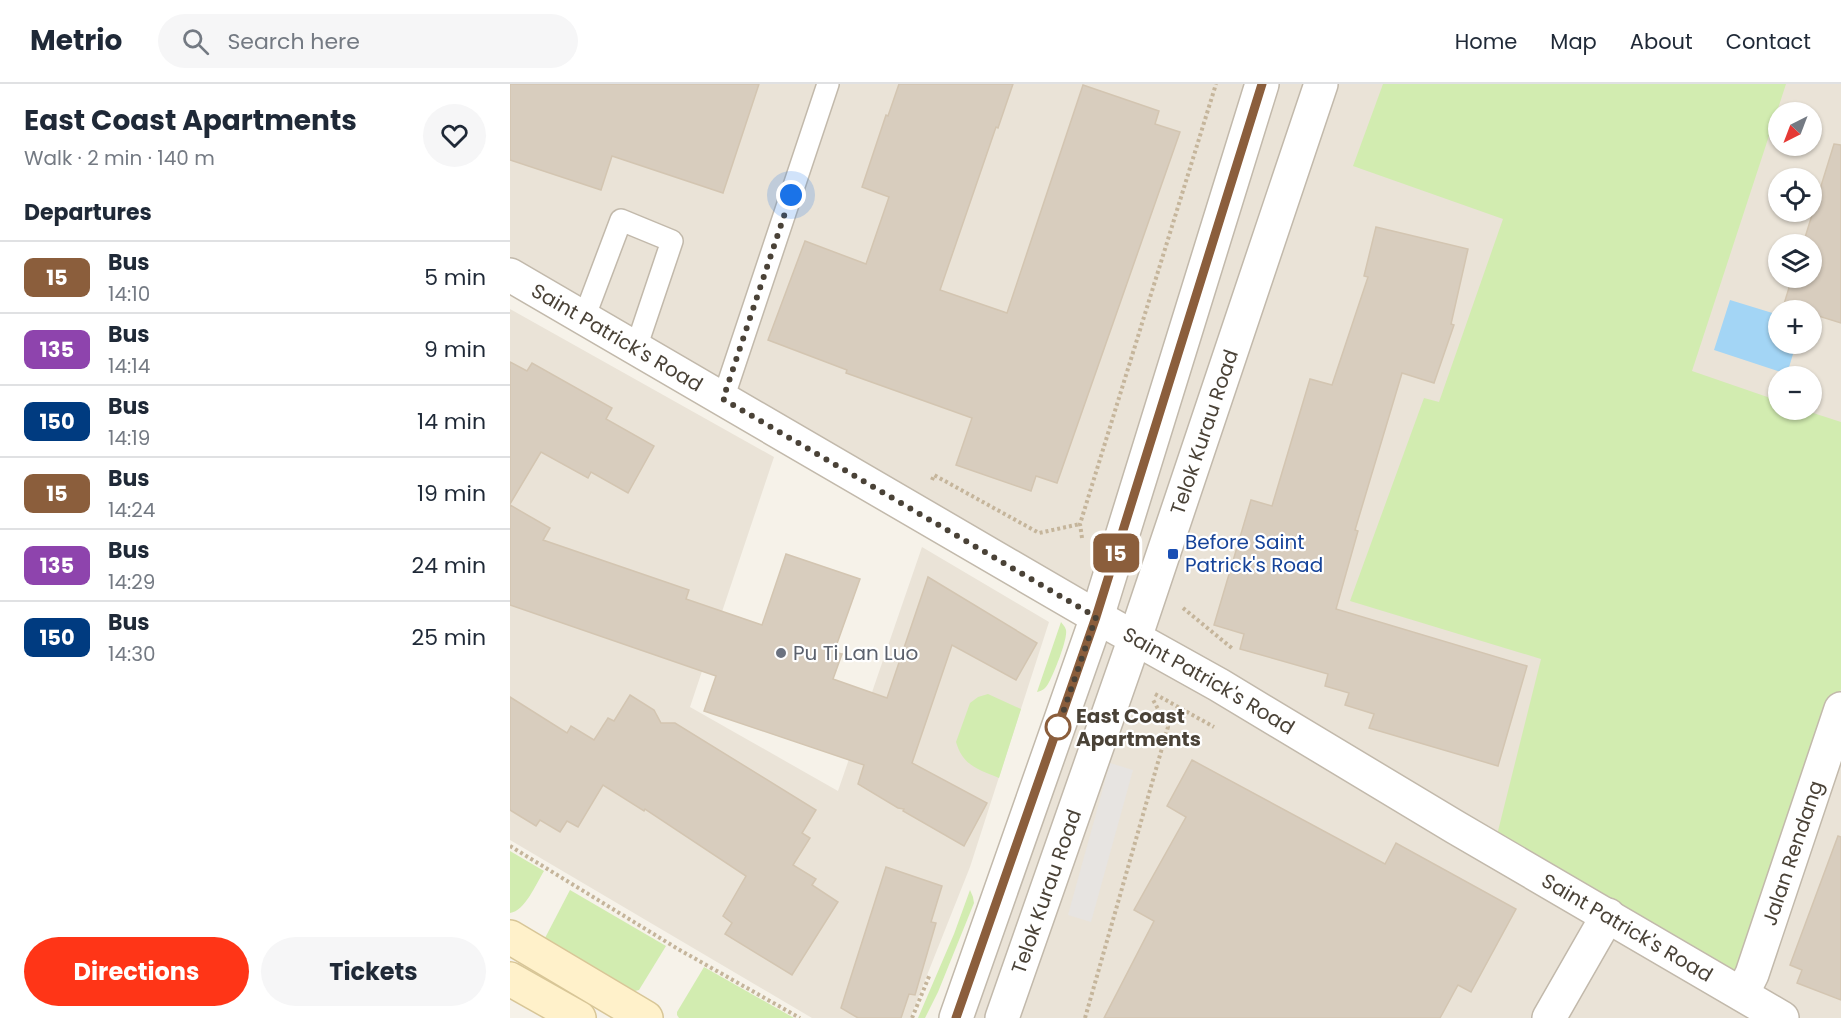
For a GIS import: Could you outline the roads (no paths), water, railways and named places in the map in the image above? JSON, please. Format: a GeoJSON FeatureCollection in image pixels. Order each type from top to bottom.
{"type":"FeatureCollection","features":[{"type":"Feature","properties":{"kind":"main road"},"geometry":{"type":"LineString","coordinates":[[510,937],[646,1018]]}},
{"type":"Feature","properties":{"kind":"main road"},"geometry":{"type":"LineString","coordinates":[[510,979],[579,1018]]}},
{"type":"Feature","properties":{"kind":"street"},"geometry":{"type":"LineString","coordinates":[[956,1018],[1096,617],[1262,84]]}},
{"type":"Feature","properties":{"kind":"street","name":"Telok Kurau Road"},"geometry":{"type":"LineString","coordinates":[[1002,1018],[1135,638],[1321,84]]}},
{"type":"Feature","properties":{"kind":"street","name":"Saint Patrick's Road"},"geometry":{"type":"LineString","coordinates":[[510,275],[1096,617],[1219,685],[1455,827],[1782,1018]]}},
{"type":"Feature","properties":{"kind":"street","name":"Jalan Rendang"},"geometry":{"type":"LineString","coordinates":[[1742,994],[1752,974],[1841,709]]}},
{"type":"Feature","properties":{"kind":"street"},"geometry":{"type":"LineString","coordinates":[[1549,1018],[1608,915]]}},
{"type":"Feature","properties":{"kind":"lane"},"geometry":{"type":"LineString","coordinates":[[723,399],[828,84]]}},
{"type":"Feature","properties":{"kind":"lane"},"geometry":{"type":"LineString","coordinates":[[584,318],[621,220],[672,242],[636,348]]}},
{"type":"Feature","properties":{"kind":"water"},"geometry":{"type":"Polygon","coordinates":[[[1730,300],[1768,312],[1768,354],[1793,354],[1789,366],[1768,368],[1714,350],[1730,300]]]}},
{"type":"Feature","properties":{"kind":"place","name":"Before Saint Patrick's Road"},"geometry":{"type":"Point","coordinates":[1173,554]}},
{"type":"Feature","properties":{"kind":"place","name":"Pu Ti Lan Luo"},"geometry":{"type":"Point","coordinates":[781,653]}},
{"type":"Feature","properties":{"kind":"place","name":"East Coast Apartments"},"geometry":{"type":"Point","coordinates":[1058,727]}}]}
